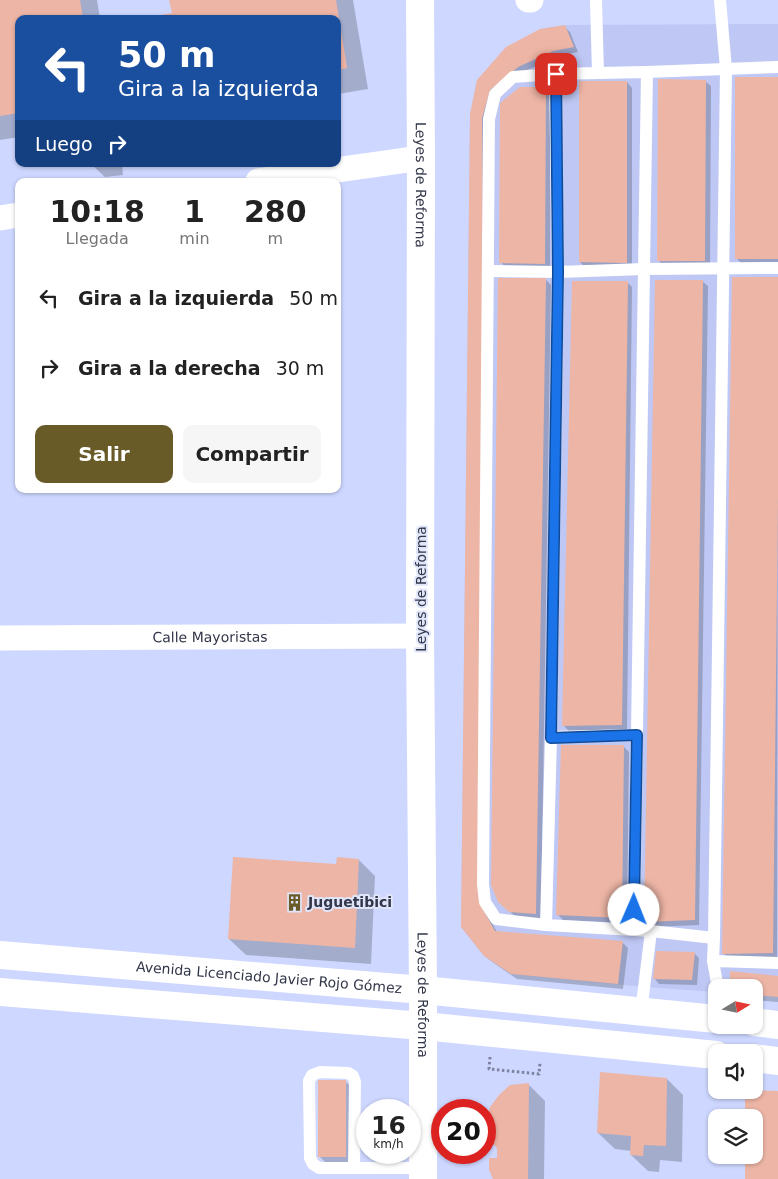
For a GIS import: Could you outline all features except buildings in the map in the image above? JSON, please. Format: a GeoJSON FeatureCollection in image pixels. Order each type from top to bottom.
{"type":"FeatureCollection","features":[{"type":"Feature","properties":{"kind":"main road","name":"Leyes de Reforma"},"geometry":{"type":"LineString","coordinates":[[420,0],[420,636],[423,1173]]}},
{"type":"Feature","properties":{"kind":"main road","name":"Avenida Licenciado Javier Rojo Gómez"},"geometry":{"type":"LineString","coordinates":[[0,955],[423,990],[708,1018]]}},
{"type":"Feature","properties":{"kind":"main road"},"geometry":{"type":"LineString","coordinates":[[0,992],[423,1026],[708,1054]]}},
{"type":"Feature","properties":{"kind":"main road"},"geometry":{"type":"LineString","coordinates":[[763,1023],[778,1025]]}},
{"type":"Feature","properties":{"kind":"main road"},"geometry":{"type":"LineString","coordinates":[[763,1059],[778,1061]]}},
{"type":"Feature","properties":{"kind":"street"},"geometry":{"type":"LineString","coordinates":[[279,178],[421,158]]}},
{"type":"Feature","properties":{"kind":"street"},"geometry":{"type":"LineString","coordinates":[[0,218],[15,216]]}},
{"type":"Feature","properties":{"kind":"street","name":"Calle Mayoristas"},"geometry":{"type":"LineString","coordinates":[[0,638],[420,636]]}},
{"type":"Feature","properties":{"kind":"lane"},"geometry":{"type":"LineString","coordinates":[[596,0],[598,73]]}},
{"type":"Feature","properties":{"kind":"lane"},"geometry":{"type":"LineString","coordinates":[[716,979],[713,961],[726,69],[720,0]]}},
{"type":"Feature","properties":{"kind":"lane"},"geometry":{"type":"LineString","coordinates":[[714,938],[634,930],[546,925],[496,919],[485,902],[489,118],[495,94],[513,77],[778,67]]}},
{"type":"Feature","properties":{"kind":"lane"},"geometry":{"type":"LineString","coordinates":[[634,930],[647,72]]}},
{"type":"Feature","properties":{"kind":"lane"},"geometry":{"type":"LineString","coordinates":[[546,925],[551,738],[558,272],[556,74]]}},
{"type":"Feature","properties":{"kind":"lane"},"geometry":{"type":"LineString","coordinates":[[488,271],[558,272],[778,268]]}},
{"type":"Feature","properties":{"kind":"lane"},"geometry":{"type":"LineString","coordinates":[[551,738],[637,735]]}},
{"type":"Feature","properties":{"kind":"lane"},"geometry":{"type":"LineString","coordinates":[[641,1012],[651,932]]}},
{"type":"Feature","properties":{"kind":"lane"},"geometry":{"type":"LineString","coordinates":[[713,961],[778,964]]}},
{"type":"Feature","properties":{"kind":"lane"},"geometry":{"type":"LineString","coordinates":[[354,1168],[355,1082],[353,1076],[348,1073],[320,1072],[312,1075],[309,1080],[310,1158],[313,1164],[319,1168],[354,1168],[423,1173]]}},
{"type":"Feature","properties":{"kind":"path"},"geometry":{"type":"LineString","coordinates":[[489,1070],[539,1074]]}},
{"type":"Feature","properties":{"kind":"shaded area"},"geometry":{"type":"Polygon","coordinates":[[[778,24],[778,997],[763,996],[763,979],[708,979],[708,991],[511,974],[484,956],[461,927],[470,114],[477,80],[540,29],[565,25],[778,24]]]}},
{"type":"Feature","properties":{"kind":"place","name":"Juguetibici"},"geometry":{"type":"Point","coordinates":[294,902]}},
{"type":"Feature","properties":{"kind":"route"},"geometry":{"type":"LineString","coordinates":[[556,74],[558,272],[551,738],[637,735],[634,910]]}}]}
